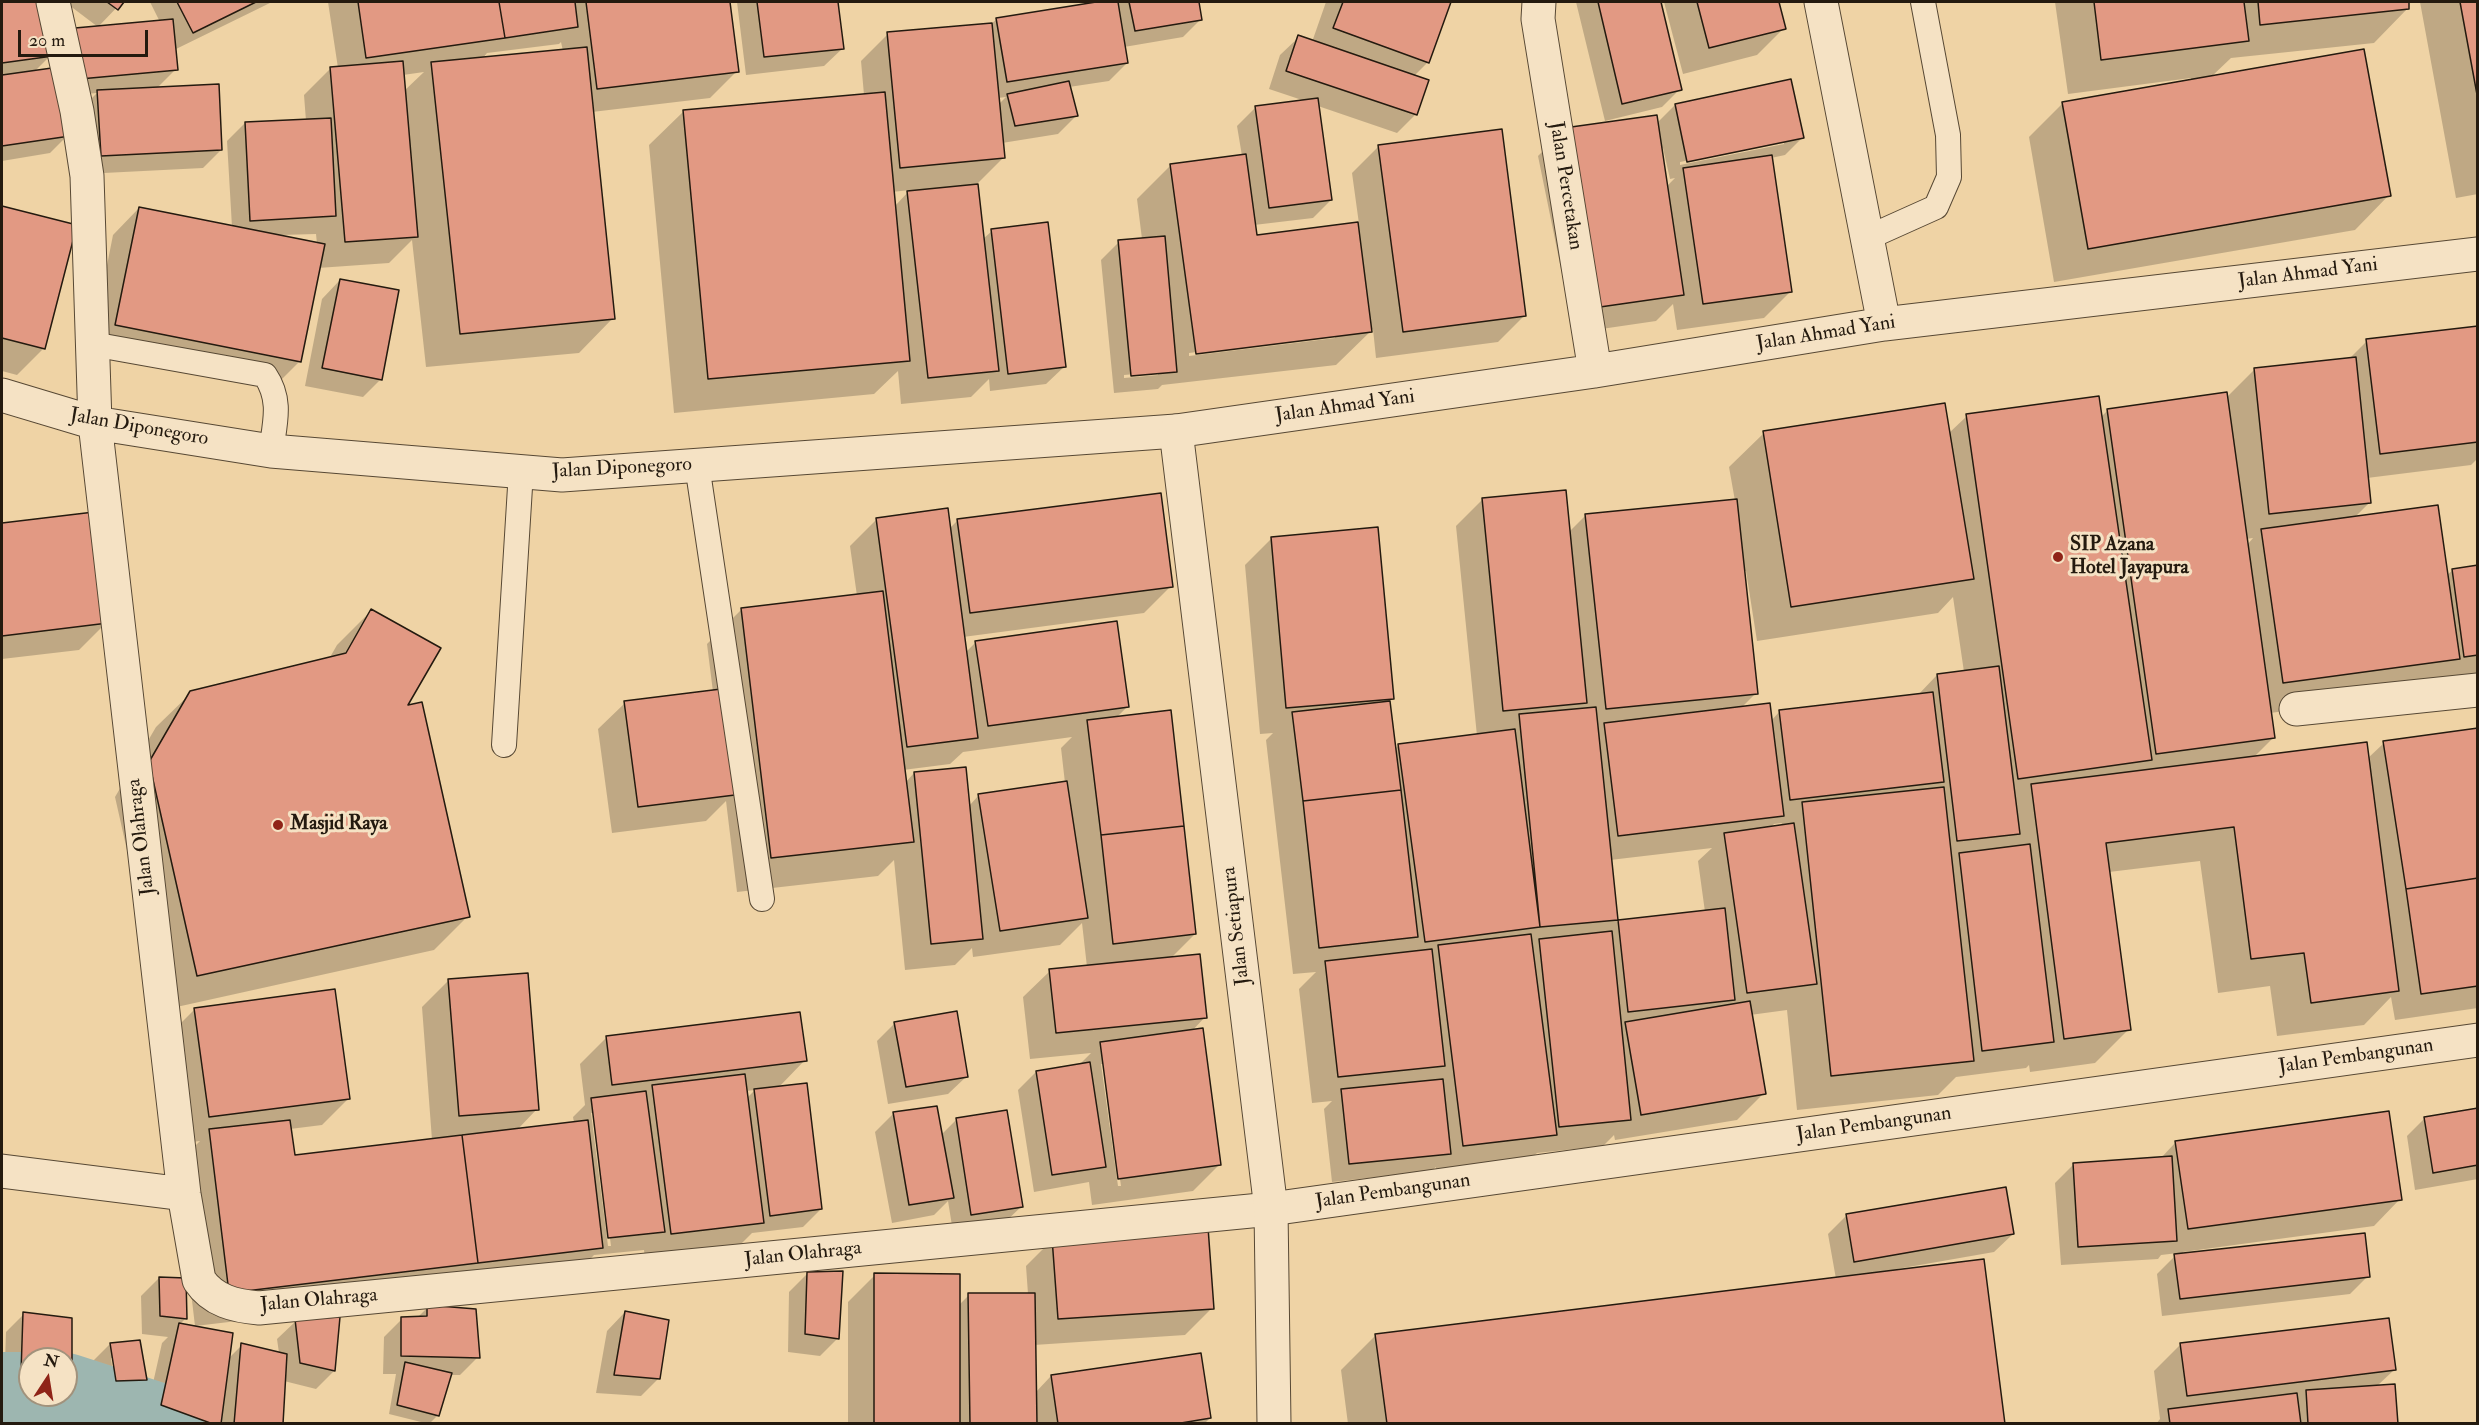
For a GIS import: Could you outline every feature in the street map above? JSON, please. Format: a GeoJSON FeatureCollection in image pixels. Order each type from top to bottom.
{"type":"FeatureCollection","features":[{"type":"Feature","properties":{"kind":"street","name":"Jalan Olahraga"},"geometry":{"type":"LineString","coordinates":[[53,2],[77,111],[87,176],[95,423],[184,1194],[199,1280],[206,1291],[228,1302],[259,1308],[1271,1209]]}},
{"type":"Feature","properties":{"kind":"street","name":"Jalan Percetakan"},"geometry":{"type":"LineString","coordinates":[[1539,2],[1538,19],[1595,371]]}},
{"type":"Feature","properties":{"kind":"street"},"geometry":{"type":"LineString","coordinates":[[1821,2],[1884,324]]}},
{"type":"Feature","properties":{"kind":"street","name":"Jalan Ahmad Yani"},"geometry":{"type":"LineString","coordinates":[[1176,431],[1595,371],[1884,324],[2478,254]]}},
{"type":"Feature","properties":{"kind":"street","name":"Jalan Diponegoro"},"geometry":{"type":"LineString","coordinates":[[2,395],[95,423],[271,451],[562,475],[1176,431]]}},
{"type":"Feature","properties":{"kind":"street","name":"Jalan Setiapura"},"geometry":{"type":"LineString","coordinates":[[1176,431],[1271,1209],[1274,1424]]}},
{"type":"Feature","properties":{"kind":"street"},"geometry":{"type":"LineString","coordinates":[[2296,709],[2478,690]]}},
{"type":"Feature","properties":{"kind":"street","name":"Jalan Pembangunan"},"geometry":{"type":"LineString","coordinates":[[1271,1209],[2478,1040]]}},
{"type":"Feature","properties":{"kind":"street"},"geometry":{"type":"LineString","coordinates":[[2,1171],[184,1194]]}},
{"type":"Feature","properties":{"kind":"lane"},"geometry":{"type":"LineString","coordinates":[[1867,238],[1936,207],[1949,177],[1948,135],[1923,2]]}},
{"type":"Feature","properties":{"kind":"lane"},"geometry":{"type":"LineString","coordinates":[[92,344],[265,375],[275,390],[276,415],[271,451]]}},
{"type":"Feature","properties":{"kind":"lane"},"geometry":{"type":"LineString","coordinates":[[697,465],[762,899]]}},
{"type":"Feature","properties":{"kind":"lane"},"geometry":{"type":"LineString","coordinates":[[504,745],[521,471]]}},
{"type":"Feature","properties":{"kind":"building"},"geometry":{"type":"Polygon","coordinates":[[[2,2],[44,2],[53,56],[2,63],[2,2]]]}},
{"type":"Feature","properties":{"kind":"building"},"geometry":{"type":"Polygon","coordinates":[[[107,2],[124,2],[118,10],[107,2]]]}},
{"type":"Feature","properties":{"kind":"building"},"geometry":{"type":"Polygon","coordinates":[[[177,2],[256,2],[193,33],[177,2]]]}},
{"type":"Feature","properties":{"kind":"building"},"geometry":{"type":"Polygon","coordinates":[[[358,2],[499,2],[505,38],[366,58],[358,2]]]}},
{"type":"Feature","properties":{"kind":"building"},"geometry":{"type":"Polygon","coordinates":[[[499,2],[575,2],[578,27],[505,38],[499,2]]]}},
{"type":"Feature","properties":{"kind":"building"},"geometry":{"type":"Polygon","coordinates":[[[586,2],[730,2],[739,72],[597,89],[586,2]]]}},
{"type":"Feature","properties":{"kind":"building"},"geometry":{"type":"Polygon","coordinates":[[[757,2],[838,2],[844,49],[764,57],[757,2]]]}},
{"type":"Feature","properties":{"kind":"building"},"geometry":{"type":"Polygon","coordinates":[[[1096,2],[1118,2],[1128,63],[1007,82],[996,18],[1096,2]]]}},
{"type":"Feature","properties":{"kind":"building"},"geometry":{"type":"Polygon","coordinates":[[[1129,2],[1199,2],[1202,20],[1135,31],[1129,2]]]}},
{"type":"Feature","properties":{"kind":"building"},"geometry":{"type":"Polygon","coordinates":[[[1343,2],[1451,2],[1429,63],[1333,28],[1343,2]]]}},
{"type":"Feature","properties":{"kind":"building"},"geometry":{"type":"Polygon","coordinates":[[[1598,2],[1661,2],[1682,90],[1622,104],[1598,2]]]}},
{"type":"Feature","properties":{"kind":"building"},"geometry":{"type":"Polygon","coordinates":[[[1697,2],[1779,2],[1786,29],[1709,48],[1697,2]]]}},
{"type":"Feature","properties":{"kind":"building"},"geometry":{"type":"Polygon","coordinates":[[[2094,2],[2244,2],[2249,41],[2101,60],[2094,2]]]}},
{"type":"Feature","properties":{"kind":"building"},"geometry":{"type":"Polygon","coordinates":[[[2258,2],[2409,2],[2409,9],[2260,25],[2258,2]]]}},
{"type":"Feature","properties":{"kind":"building"},"geometry":{"type":"Polygon","coordinates":[[[2460,2],[2478,2],[2478,100],[2460,2]]]}},
{"type":"Feature","properties":{"kind":"building"},"geometry":{"type":"Polygon","coordinates":[[[173,19],[178,70],[80,79],[75,28],[173,19]]]}},
{"type":"Feature","properties":{"kind":"building"},"geometry":{"type":"Polygon","coordinates":[[[992,23],[1005,158],[900,168],[887,32],[992,23]]]}},
{"type":"Feature","properties":{"kind":"building"},"geometry":{"type":"Polygon","coordinates":[[[1298,35],[1429,80],[1417,115],[1286,71],[1298,35]]]}},
{"type":"Feature","properties":{"kind":"building"},"geometry":{"type":"Polygon","coordinates":[[[587,47],[615,319],[460,334],[431,62],[587,47]]]}},
{"type":"Feature","properties":{"kind":"building"},"geometry":{"type":"Polygon","coordinates":[[[2364,49],[2391,196],[2088,249],[2062,102],[2364,49]]]}},
{"type":"Feature","properties":{"kind":"building"},"geometry":{"type":"Polygon","coordinates":[[[403,61],[418,237],[345,242],[330,67],[403,61]]]}},
{"type":"Feature","properties":{"kind":"building"},"geometry":{"type":"Polygon","coordinates":[[[59,67],[70,136],[2,146],[2,75],[59,67]]]}},
{"type":"Feature","properties":{"kind":"building"},"geometry":{"type":"Polygon","coordinates":[[[1791,79],[1804,138],[1687,162],[1675,104],[1791,79]]]}},
{"type":"Feature","properties":{"kind":"building"},"geometry":{"type":"Polygon","coordinates":[[[1069,81],[1078,116],[1015,126],[1007,94],[1069,81]]]}},
{"type":"Feature","properties":{"kind":"building"},"geometry":{"type":"Polygon","coordinates":[[[219,84],[222,150],[101,156],[97,90],[219,84]]]}},
{"type":"Feature","properties":{"kind":"building"},"geometry":{"type":"Polygon","coordinates":[[[885,92],[910,361],[708,379],[683,110],[885,92]]]}},
{"type":"Feature","properties":{"kind":"building"},"geometry":{"type":"Polygon","coordinates":[[[1318,98],[1332,200],[1269,208],[1255,106],[1318,98]]]}},
{"type":"Feature","properties":{"kind":"building"},"geometry":{"type":"Polygon","coordinates":[[[1657,115],[1684,295],[1600,307],[1564,128],[1657,115]]]}},
{"type":"Feature","properties":{"kind":"building"},"geometry":{"type":"Polygon","coordinates":[[[331,118],[336,216],[250,221],[245,122],[331,118]]]}},
{"type":"Feature","properties":{"kind":"building"},"geometry":{"type":"Polygon","coordinates":[[[1502,129],[1526,316],[1403,332],[1378,145],[1502,129]]]}},
{"type":"Feature","properties":{"kind":"building"},"geometry":{"type":"Polygon","coordinates":[[[1246,154],[1257,235],[1358,222],[1372,332],[1196,354],[1170,164],[1246,154]]]}},
{"type":"Feature","properties":{"kind":"building"},"geometry":{"type":"Polygon","coordinates":[[[1772,155],[1792,292],[1703,304],[1683,168],[1772,155]]]}},
{"type":"Feature","properties":{"kind":"building"},"geometry":{"type":"Polygon","coordinates":[[[978,184],[999,371],[928,378],[907,191],[978,184]]]}},
{"type":"Feature","properties":{"kind":"building"},"geometry":{"type":"Polygon","coordinates":[[[2,206],[77,225],[45,349],[2,338],[2,206]]]}},
{"type":"Feature","properties":{"kind":"building"},"geometry":{"type":"Polygon","coordinates":[[[139,207],[325,244],[301,362],[115,325],[139,207]]]}},
{"type":"Feature","properties":{"kind":"building"},"geometry":{"type":"Polygon","coordinates":[[[1048,222],[1066,367],[1008,374],[991,229],[1048,222]]]}},
{"type":"Feature","properties":{"kind":"building"},"geometry":{"type":"Polygon","coordinates":[[[1165,236],[1177,372],[1131,376],[1118,240],[1165,236]]]}},
{"type":"Feature","properties":{"kind":"building"},"geometry":{"type":"Polygon","coordinates":[[[340,279],[399,290],[382,380],[322,368],[340,279]]]}},
{"type":"Feature","properties":{"kind":"building"},"geometry":{"type":"Polygon","coordinates":[[[2478,326],[2478,442],[2380,454],[2366,339],[2478,326]]]}},
{"type":"Feature","properties":{"kind":"building"},"geometry":{"type":"Polygon","coordinates":[[[2356,357],[2371,503],[2269,514],[2254,368],[2356,357]]]}},
{"type":"Feature","properties":{"kind":"building"},"geometry":{"type":"Polygon","coordinates":[[[2227,392],[2275,738],[2156,754],[2107,409],[2227,392]]]}},
{"type":"Feature","properties":{"kind":"building"},"geometry":{"type":"Polygon","coordinates":[[[2099,396],[2152,760],[2018,779],[1966,414],[2099,396]]]}},
{"type":"Feature","properties":{"kind":"building"},"geometry":{"type":"Polygon","coordinates":[[[1945,403],[1974,579],[1791,607],[1763,431],[1945,403]]]}},
{"type":"Feature","properties":{"kind":"building"},"geometry":{"type":"Polygon","coordinates":[[[1566,490],[1587,703],[1503,711],[1482,498],[1566,490]]]}},
{"type":"Feature","properties":{"kind":"building"},"geometry":{"type":"Polygon","coordinates":[[[1161,493],[1173,587],[970,613],[957,519],[1161,493]]]}},
{"type":"Feature","properties":{"kind":"building"},"geometry":{"type":"Polygon","coordinates":[[[1737,499],[1758,694],[1606,709],[1585,514],[1737,499]]]}},
{"type":"Feature","properties":{"kind":"building"},"geometry":{"type":"Polygon","coordinates":[[[2438,505],[2460,659],[2283,683],[2261,529],[2438,505]]]}},
{"type":"Feature","properties":{"kind":"building"},"geometry":{"type":"Polygon","coordinates":[[[948,508],[978,738],[907,747],[876,518],[948,508]]]}},
{"type":"Feature","properties":{"kind":"building"},"geometry":{"type":"Polygon","coordinates":[[[94,512],[108,623],[2,636],[2,523],[94,512]]]}},
{"type":"Feature","properties":{"kind":"building"},"geometry":{"type":"Polygon","coordinates":[[[1378,527],[1394,699],[1286,708],[1271,537],[1378,527]]]}},
{"type":"Feature","properties":{"kind":"building"},"geometry":{"type":"Polygon","coordinates":[[[2478,565],[2478,655],[2464,657],[2452,569],[2478,565]]]}},
{"type":"Feature","properties":{"kind":"building"},"geometry":{"type":"Polygon","coordinates":[[[883,591],[914,842],[771,858],[741,608],[883,591]]]}},
{"type":"Feature","properties":{"kind":"building"},"geometry":{"type":"Polygon","coordinates":[[[371,609],[441,648],[408,705],[422,702],[470,917],[197,976],[149,762],[190,691],[346,653],[371,609]]]}},
{"type":"Feature","properties":{"kind":"building"},"geometry":{"type":"Polygon","coordinates":[[[1117,621],[1129,707],[988,726],[975,641],[1117,621]]]}},
{"type":"Feature","properties":{"kind":"building"},"geometry":{"type":"Polygon","coordinates":[[[1999,666],[2020,834],[1957,841],[1937,674],[1999,666]]]}},
{"type":"Feature","properties":{"kind":"building"},"geometry":{"type":"Polygon","coordinates":[[[721,689],[735,795],[638,807],[624,701],[721,689]]]}},
{"type":"Feature","properties":{"kind":"building"},"geometry":{"type":"Polygon","coordinates":[[[1933,692],[1944,782],[1790,800],[1779,710],[1933,692]]]}},
{"type":"Feature","properties":{"kind":"building"},"geometry":{"type":"Polygon","coordinates":[[[1390,701],[1401,790],[1303,801],[1292,712],[1390,701]]]}},
{"type":"Feature","properties":{"kind":"building"},"geometry":{"type":"Polygon","coordinates":[[[1770,703],[1784,816],[1618,836],[1604,723],[1770,703]]]}},
{"type":"Feature","properties":{"kind":"building"},"geometry":{"type":"Polygon","coordinates":[[[1596,707],[1618,920],[1540,927],[1519,714],[1596,707]]]}},
{"type":"Feature","properties":{"kind":"building"},"geometry":{"type":"Polygon","coordinates":[[[1171,710],[1184,826],[1101,835],[1087,720],[1171,710]]]}},
{"type":"Feature","properties":{"kind":"building"},"geometry":{"type":"Polygon","coordinates":[[[2478,728],[2478,878],[2406,889],[2383,741],[2478,728]]]}},
{"type":"Feature","properties":{"kind":"building"},"geometry":{"type":"Polygon","coordinates":[[[1515,729],[1540,927],[1425,942],[1398,744],[1515,729]]]}},
{"type":"Feature","properties":{"kind":"building"},"geometry":{"type":"Polygon","coordinates":[[[2367,742],[2399,991],[2311,1003],[2304,953],[2251,959],[2234,827],[2106,843],[2131,1030],[2064,1039],[2031,784],[2367,742]]]}},
{"type":"Feature","properties":{"kind":"building"},"geometry":{"type":"Polygon","coordinates":[[[966,767],[983,939],[931,944],[914,772],[966,767]]]}},
{"type":"Feature","properties":{"kind":"building"},"geometry":{"type":"Polygon","coordinates":[[[1067,781],[1088,918],[1000,931],[978,794],[1067,781]]]}},
{"type":"Feature","properties":{"kind":"building"},"geometry":{"type":"Polygon","coordinates":[[[1944,787],[1974,1061],[1831,1076],[1802,802],[1944,787]]]}},
{"type":"Feature","properties":{"kind":"building"},"geometry":{"type":"Polygon","coordinates":[[[1401,790],[1418,937],[1319,948],[1303,801],[1401,790]]]}},
{"type":"Feature","properties":{"kind":"building"},"geometry":{"type":"Polygon","coordinates":[[[1794,823],[1817,984],[1747,993],[1724,833],[1794,823]]]}},
{"type":"Feature","properties":{"kind":"building"},"geometry":{"type":"Polygon","coordinates":[[[1184,826],[1196,934],[1113,944],[1101,835],[1184,826]]]}},
{"type":"Feature","properties":{"kind":"building"},"geometry":{"type":"Polygon","coordinates":[[[2030,844],[2054,1042],[1982,1051],[1959,853],[2030,844]]]}},
{"type":"Feature","properties":{"kind":"building"},"geometry":{"type":"Polygon","coordinates":[[[2478,878],[2478,986],[2421,994],[2406,889],[2478,878]]]}},
{"type":"Feature","properties":{"kind":"building"},"geometry":{"type":"Polygon","coordinates":[[[1725,908],[1735,1000],[1628,1012],[1618,920],[1725,908]]]}},
{"type":"Feature","properties":{"kind":"building"},"geometry":{"type":"Polygon","coordinates":[[[1612,931],[1631,1120],[1559,1127],[1539,939],[1612,931]]]}},
{"type":"Feature","properties":{"kind":"building"},"geometry":{"type":"Polygon","coordinates":[[[1531,934],[1557,1135],[1463,1146],[1438,945],[1531,934]]]}},
{"type":"Feature","properties":{"kind":"building"},"geometry":{"type":"Polygon","coordinates":[[[1432,949],[1445,1066],[1338,1077],[1325,961],[1432,949]]]}},
{"type":"Feature","properties":{"kind":"building"},"geometry":{"type":"Polygon","coordinates":[[[1200,954],[1207,1018],[1056,1033],[1049,969],[1200,954]]]}},
{"type":"Feature","properties":{"kind":"building"},"geometry":{"type":"Polygon","coordinates":[[[528,973],[539,1110],[459,1116],[448,979],[528,973]]]}},
{"type":"Feature","properties":{"kind":"building"},"geometry":{"type":"Polygon","coordinates":[[[335,989],[350,1099],[209,1117],[194,1008],[335,989]]]}},
{"type":"Feature","properties":{"kind":"building"},"geometry":{"type":"Polygon","coordinates":[[[1750,1001],[1766,1094],[1641,1115],[1625,1022],[1750,1001]]]}},
{"type":"Feature","properties":{"kind":"building"},"geometry":{"type":"Polygon","coordinates":[[[957,1011],[968,1077],[906,1087],[894,1022],[957,1011]]]}},
{"type":"Feature","properties":{"kind":"building"},"geometry":{"type":"Polygon","coordinates":[[[800,1012],[807,1061],[612,1085],[606,1036],[800,1012]]]}},
{"type":"Feature","properties":{"kind":"building"},"geometry":{"type":"Polygon","coordinates":[[[1203,1028],[1221,1165],[1118,1179],[1100,1042],[1203,1028]]]}},
{"type":"Feature","properties":{"kind":"building"},"geometry":{"type":"Polygon","coordinates":[[[1090,1062],[1106,1167],[1052,1175],[1036,1071],[1090,1062]]]}},
{"type":"Feature","properties":{"kind":"building"},"geometry":{"type":"Polygon","coordinates":[[[745,1074],[764,1223],[671,1234],[652,1085],[745,1074]]]}},
{"type":"Feature","properties":{"kind":"building"},"geometry":{"type":"Polygon","coordinates":[[[1443,1079],[1451,1154],[1349,1164],[1341,1089],[1443,1079]]]}},
{"type":"Feature","properties":{"kind":"building"},"geometry":{"type":"Polygon","coordinates":[[[807,1083],[822,1209],[770,1216],[754,1089],[807,1083]]]}},
{"type":"Feature","properties":{"kind":"building"},"geometry":{"type":"Polygon","coordinates":[[[646,1091],[665,1232],[608,1238],[591,1098],[646,1091]]]}},
{"type":"Feature","properties":{"kind":"building"},"geometry":{"type":"Polygon","coordinates":[[[937,1106],[954,1198],[909,1205],[893,1112],[937,1106]]]}},
{"type":"Feature","properties":{"kind":"building"},"geometry":{"type":"Polygon","coordinates":[[[2478,1108],[2478,1165],[2433,1173],[2424,1117],[2478,1108]]]}},
{"type":"Feature","properties":{"kind":"building"},"geometry":{"type":"Polygon","coordinates":[[[1007,1110],[1023,1207],[971,1215],[956,1118],[1007,1110]]]}},
{"type":"Feature","properties":{"kind":"building"},"geometry":{"type":"Polygon","coordinates":[[[2389,1111],[2402,1200],[2188,1229],[2175,1141],[2389,1111]]]}},
{"type":"Feature","properties":{"kind":"building"},"geometry":{"type":"Polygon","coordinates":[[[290,1120],[295,1155],[462,1135],[478,1263],[229,1293],[209,1129],[290,1120]]]}},
{"type":"Feature","properties":{"kind":"building"},"geometry":{"type":"Polygon","coordinates":[[[588,1120],[603,1248],[478,1263],[462,1135],[588,1120]]]}},
{"type":"Feature","properties":{"kind":"building"},"geometry":{"type":"Polygon","coordinates":[[[2172,1156],[2177,1241],[2078,1247],[2073,1163],[2172,1156]]]}},
{"type":"Feature","properties":{"kind":"building"},"geometry":{"type":"Polygon","coordinates":[[[2006,1187],[2014,1234],[1854,1262],[1846,1214],[2006,1187]]]}},
{"type":"Feature","properties":{"kind":"building"},"geometry":{"type":"Polygon","coordinates":[[[1208,1227],[1214,1309],[1058,1319],[1052,1238],[1208,1227]]]}},
{"type":"Feature","properties":{"kind":"building"},"geometry":{"type":"Polygon","coordinates":[[[2365,1233],[2370,1277],[2180,1299],[2174,1254],[2365,1233]]]}},
{"type":"Feature","properties":{"kind":"building"},"geometry":{"type":"Polygon","coordinates":[[[1984,1259],[2005,1424],[1387,1424],[1375,1334],[1984,1259]]]}},
{"type":"Feature","properties":{"kind":"building"},"geometry":{"type":"Polygon","coordinates":[[[843,1271],[839,1339],[805,1334],[807,1272],[843,1271]]]}},
{"type":"Feature","properties":{"kind":"building"},"geometry":{"type":"Polygon","coordinates":[[[874,1273],[960,1274],[960,1424],[874,1424],[874,1273]]]}},
{"type":"Feature","properties":{"kind":"building"},"geometry":{"type":"Polygon","coordinates":[[[159,1277],[186,1278],[187,1319],[160,1316],[159,1277]]]}},
{"type":"Feature","properties":{"kind":"building"},"geometry":{"type":"Polygon","coordinates":[[[968,1293],[1035,1293],[1037,1424],[970,1424],[968,1293]]]}},
{"type":"Feature","properties":{"kind":"building"},"geometry":{"type":"Polygon","coordinates":[[[427,1305],[476,1309],[480,1358],[401,1356],[401,1317],[427,1316],[427,1305]]]}},
{"type":"Feature","properties":{"kind":"building"},"geometry":{"type":"Polygon","coordinates":[[[625,1311],[669,1320],[660,1379],[614,1375],[625,1311]]]}},
{"type":"Feature","properties":{"kind":"building"},"geometry":{"type":"Polygon","coordinates":[[[23,1312],[72,1318],[72,1347],[22,1347],[23,1312]]]}},
{"type":"Feature","properties":{"kind":"building"},"geometry":{"type":"Polygon","coordinates":[[[340,1317],[335,1371],[300,1363],[295,1319],[340,1317]]]}},
{"type":"Feature","properties":{"kind":"building"},"geometry":{"type":"Polygon","coordinates":[[[2389,1318],[2396,1370],[2187,1396],[2180,1343],[2389,1318]]]}},
{"type":"Feature","properties":{"kind":"building"},"geometry":{"type":"Polygon","coordinates":[[[179,1323],[233,1333],[221,1424],[213,1424],[161,1405],[179,1323]]]}},
{"type":"Feature","properties":{"kind":"building"},"geometry":{"type":"Polygon","coordinates":[[[140,1340],[147,1380],[116,1381],[110,1343],[140,1340]]]}},
{"type":"Feature","properties":{"kind":"building"},"geometry":{"type":"Polygon","coordinates":[[[241,1343],[287,1354],[283,1424],[234,1424],[241,1343]]]}},
{"type":"Feature","properties":{"kind":"building"},"geometry":{"type":"Polygon","coordinates":[[[1201,1353],[1211,1418],[1175,1424],[1058,1424],[1051,1375],[1201,1353]]]}},
{"type":"Feature","properties":{"kind":"building"},"geometry":{"type":"Polygon","coordinates":[[[405,1362],[452,1373],[439,1416],[397,1405],[405,1362]]]}},
{"type":"Feature","properties":{"kind":"building"},"geometry":{"type":"Polygon","coordinates":[[[2395,1384],[2398,1424],[2308,1424],[2306,1390],[2395,1384]]]}},
{"type":"Feature","properties":{"kind":"building"},"geometry":{"type":"Polygon","coordinates":[[[2297,1393],[2301,1424],[2170,1424],[2168,1409],[2297,1393]]]}},
{"type":"Feature","properties":{"kind":"waterway"},"geometry":{"type":"LineString","coordinates":[[2,1391],[18,1391]]}},
{"type":"Feature","properties":{"kind":"waterway"},"geometry":{"type":"LineString","coordinates":[[78,1396],[165,1424]]}},
{"type":"Feature","properties":{"kind":"place","name":"SIP Azana Hotel Jayapura"},"geometry":{"type":"Point","coordinates":[2058,557]}},
{"type":"Feature","properties":{"kind":"place","name":"Masjid Raya"},"geometry":{"type":"Point","coordinates":[278,825]}}]}
